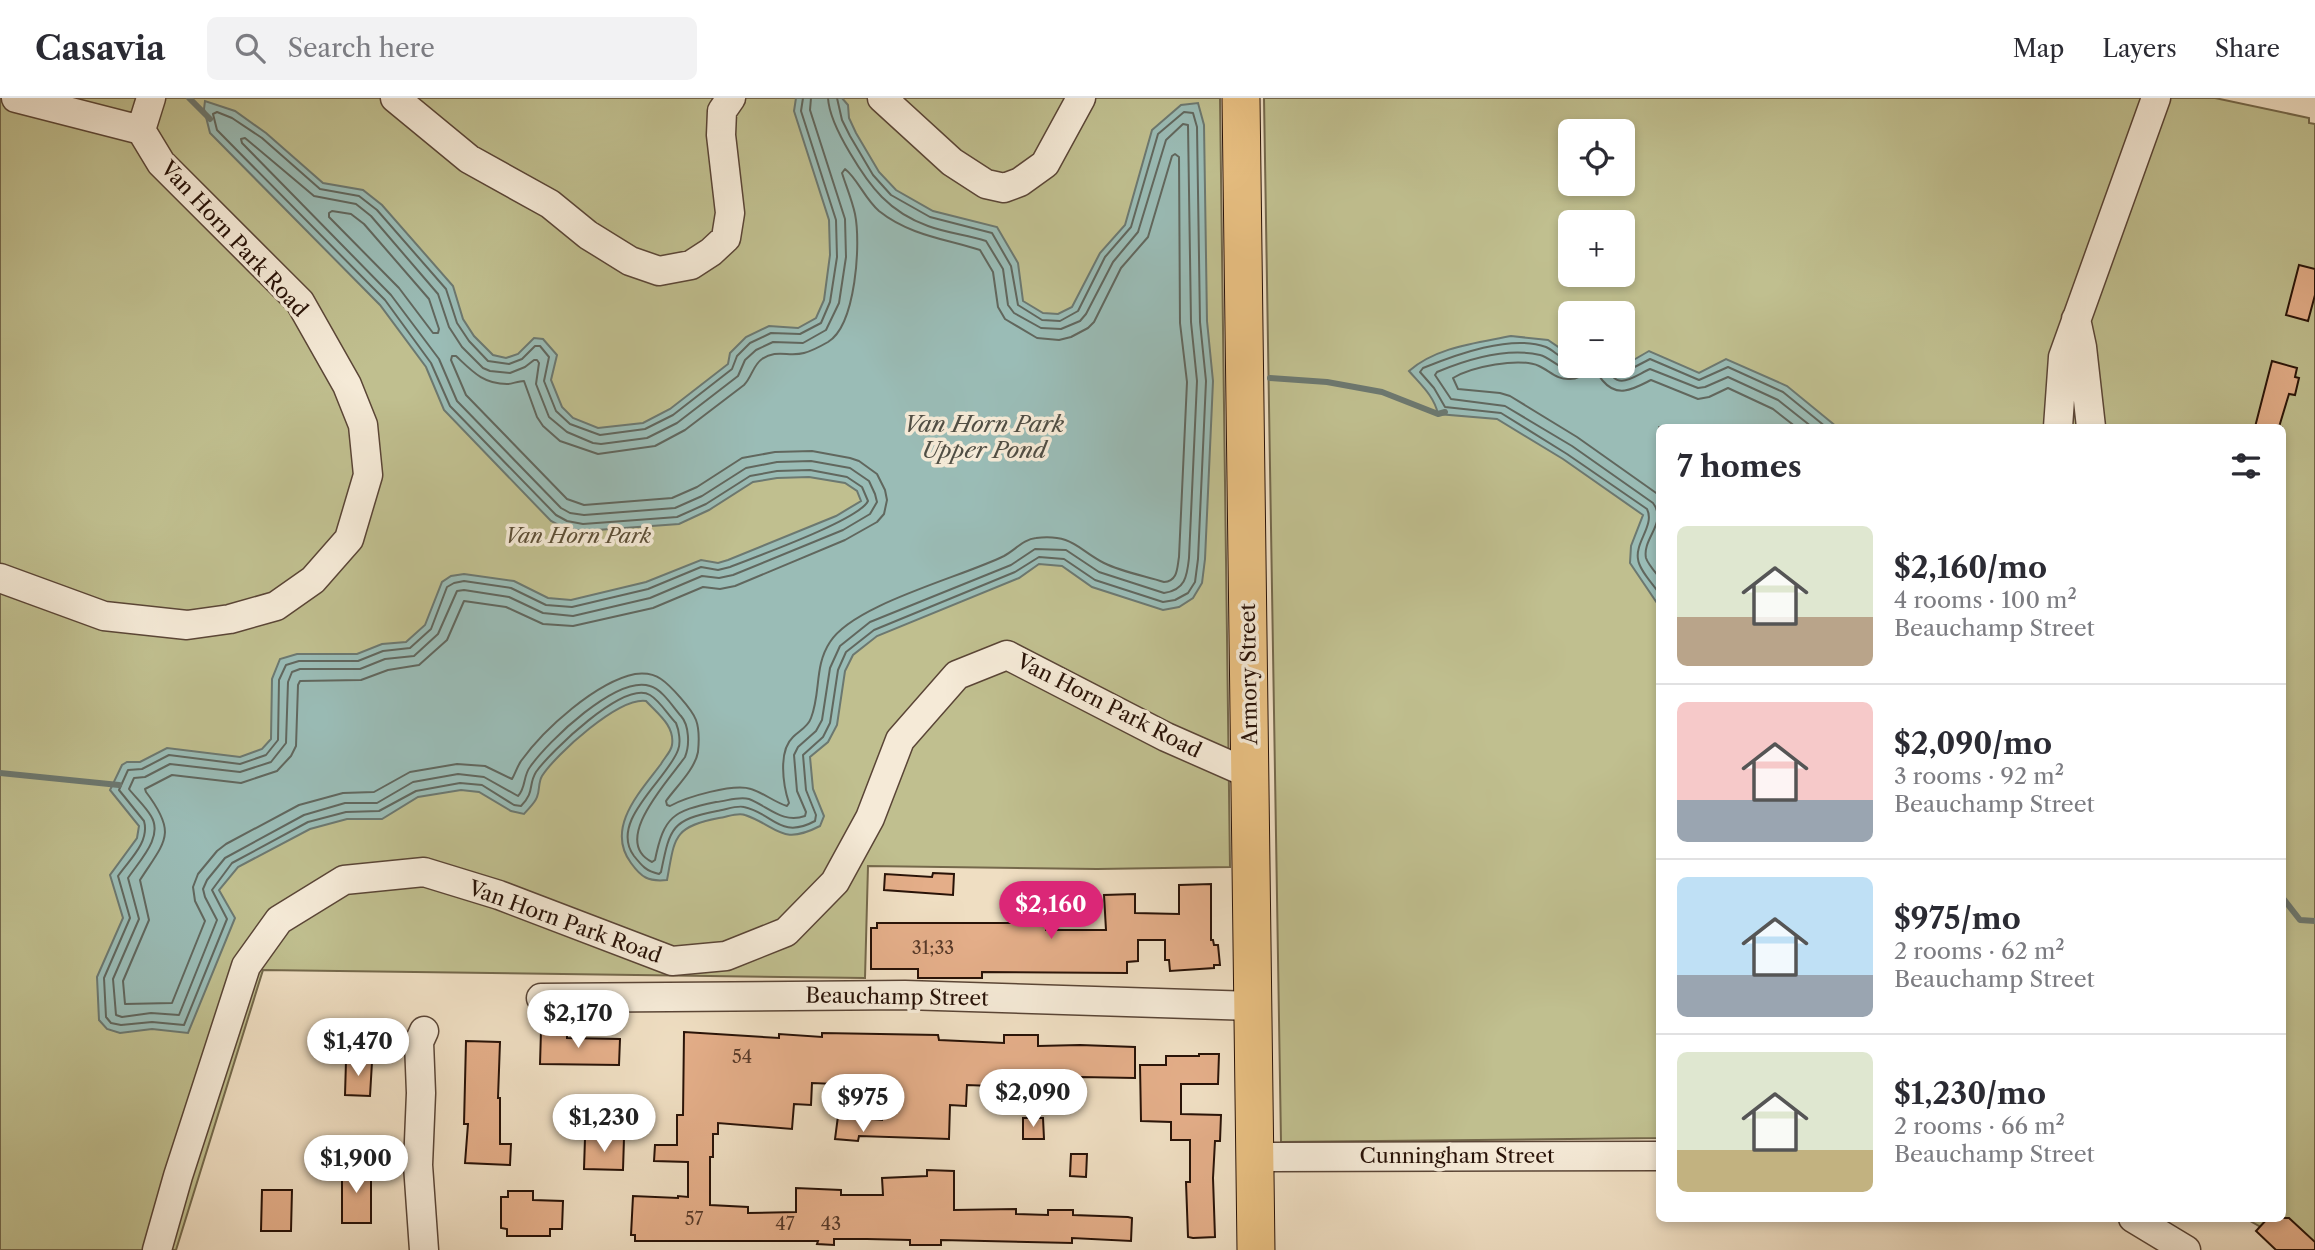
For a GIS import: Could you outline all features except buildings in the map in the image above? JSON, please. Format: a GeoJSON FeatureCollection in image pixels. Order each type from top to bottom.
{"type":"FeatureCollection","features":[{"type":"Feature","properties":{"kind":"main road","name":"Armory Street"},"geometry":{"type":"LineString","coordinates":[[1241,98],[1256,1250]]}},
{"type":"Feature","properties":{"kind":"street"},"geometry":{"type":"LineString","coordinates":[[16,98],[141,130],[152,98]]}},
{"type":"Feature","properties":{"kind":"street"},"geometry":{"type":"LineString","coordinates":[[395,98],[468,159],[550,204],[588,235],[630,261],[659,271],[691,265],[726,238],[730,213],[721,135],[722,111],[731,98]]}},
{"type":"Feature","properties":{"kind":"street"},"geometry":{"type":"LineString","coordinates":[[882,98],[952,162],[986,184],[1003,188],[1020,182],[1045,164],[1081,98]]}},
{"type":"Feature","properties":{"kind":"street"},"geometry":{"type":"LineString","coordinates":[[2058,424],[2063,357],[2156,98]]}},
{"type":"Feature","properties":{"kind":"street","name":"Van Horn Park Road"},"geometry":{"type":"LineString","coordinates":[[0,578],[104,615],[187,625],[230,619],[276,606],[313,580],[349,539],[368,475],[363,425],[347,385],[300,302],[161,163],[141,130]]}},
{"type":"Feature","properties":{"kind":"street"},"geometry":{"type":"LineString","coordinates":[[2076,319],[2091,424]]}},
{"type":"Feature","properties":{"kind":"street","name":"Van Horn Park Road"},"geometry":{"type":"LineString","coordinates":[[157,1250],[246,966],[279,920],[344,880],[424,872],[499,895],[672,961],[726,956],[786,932],[835,882],[870,818],[900,740],[957,675],[1007,655],[1166,737],[1250,774]]}},
{"type":"Feature","properties":{"kind":"street","name":"Beauchamp Street"},"geometry":{"type":"LineString","coordinates":[[541,998],[905,995],[1253,1006]]}},
{"type":"Feature","properties":{"kind":"street"},"geometry":{"type":"LineString","coordinates":[[424,1031],[419,1042],[421,1093],[418,1165],[424,1250]]}},
{"type":"Feature","properties":{"kind":"street","name":"Cunningham Street"},"geometry":{"type":"LineString","coordinates":[[1255,1157],[1656,1156]]}},
{"type":"Feature","properties":{"kind":"street"},"geometry":{"type":"LineString","coordinates":[[2140,1222],[2186,1250]]}},
{"type":"Feature","properties":{"kind":"green space","name":"Van Horn Park"},"geometry":{"type":"Polygon","coordinates":[[[0,98],[1220,98],[1230,867],[1097,869],[868,866],[865,978],[263,970],[176,1250],[0,1250],[0,98]]]}},
{"type":"Feature","properties":{"kind":"green space"},"geometry":{"type":"Polygon","coordinates":[[[1264,98],[2215,98],[2309,118],[2309,123],[2315,124],[2315,1250],[2301,1250],[2252,1222],[2286,1222],[2286,424],[1656,424],[1656,1138],[1281,1142],[1264,98]]]}},
{"type":"Feature","properties":{"kind":"water","name":"Van Horn Park Upper Pond"},"geometry":{"type":"Polygon","coordinates":[[[796,98],[842,98],[848,105],[849,118],[856,133],[879,172],[896,190],[933,211],[997,227],[1018,263],[1023,301],[1043,313],[1058,314],[1072,307],[1100,253],[1125,225],[1152,130],[1181,105],[1198,103],[1204,125],[1207,321],[1213,381],[1205,559],[1202,583],[1193,598],[1179,607],[1163,610],[1092,587],[1062,566],[1039,564],[1019,578],[877,636],[853,655],[845,671],[837,725],[828,742],[810,757],[813,789],[824,816],[820,826],[807,832],[788,834],[742,814],[692,826],[678,837],[667,880],[646,878],[638,872],[624,850],[622,837],[628,811],[635,798],[669,753],[672,745],[668,726],[646,701],[634,702],[605,717],[560,754],[542,776],[536,799],[524,814],[511,811],[479,792],[461,790],[418,797],[382,819],[347,819],[310,829],[238,867],[219,890],[235,918],[188,1033],[152,1029],[120,1033],[107,1029],[99,1020],[97,977],[123,918],[110,875],[137,838],[139,826],[110,790],[122,765],[127,762],[140,762],[167,748],[240,757],[262,749],[271,739],[272,679],[280,659],[297,654],[357,654],[382,644],[406,642],[425,625],[442,582],[451,576],[464,574],[514,581],[548,598],[571,600],[646,582],[701,560],[718,563],[728,560],[836,516],[861,501],[857,491],[845,483],[809,477],[777,478],[753,482],[709,510],[679,524],[583,531],[564,528],[551,521],[444,410],[426,367],[380,305],[210,133],[204,109],[205,101],[235,111],[266,133],[323,183],[363,190],[382,205],[453,286],[463,319],[474,336],[493,355],[506,358],[518,354],[534,338],[543,339],[557,355],[551,380],[562,407],[573,418],[598,428],[643,423],[670,409],[728,364],[730,353],[746,337],[769,326],[798,328],[816,318],[824,300],[830,255],[829,220],[794,111],[796,98]]]}},
{"type":"Feature","properties":{"kind":"water"},"geometry":{"type":"Polygon","coordinates":[[[1511,336],[1548,340],[1558,347],[1558,378],[1635,378],[1635,359],[1649,351],[1699,373],[1726,359],[1787,386],[1833,424],[1656,424],[1656,602],[1630,563],[1631,546],[1643,515],[1563,459],[1497,419],[1438,414],[1430,396],[1409,371],[1444,351],[1511,336]]]}},
{"type":"Feature","properties":{"kind":"waterway"},"geometry":{"type":"LineString","coordinates":[[189,98],[210,119]]}},
{"type":"Feature","properties":{"kind":"waterway"},"geometry":{"type":"LineString","coordinates":[[1270,378],[1327,382],[1382,392],[1438,414],[1445,412]]}},
{"type":"Feature","properties":{"kind":"waterway"},"geometry":{"type":"LineString","coordinates":[[0,773],[119,785]]}},
{"type":"Feature","properties":{"kind":"waterway"},"geometry":{"type":"LineString","coordinates":[[2286,902],[2300,920],[2315,921]]}}]}
